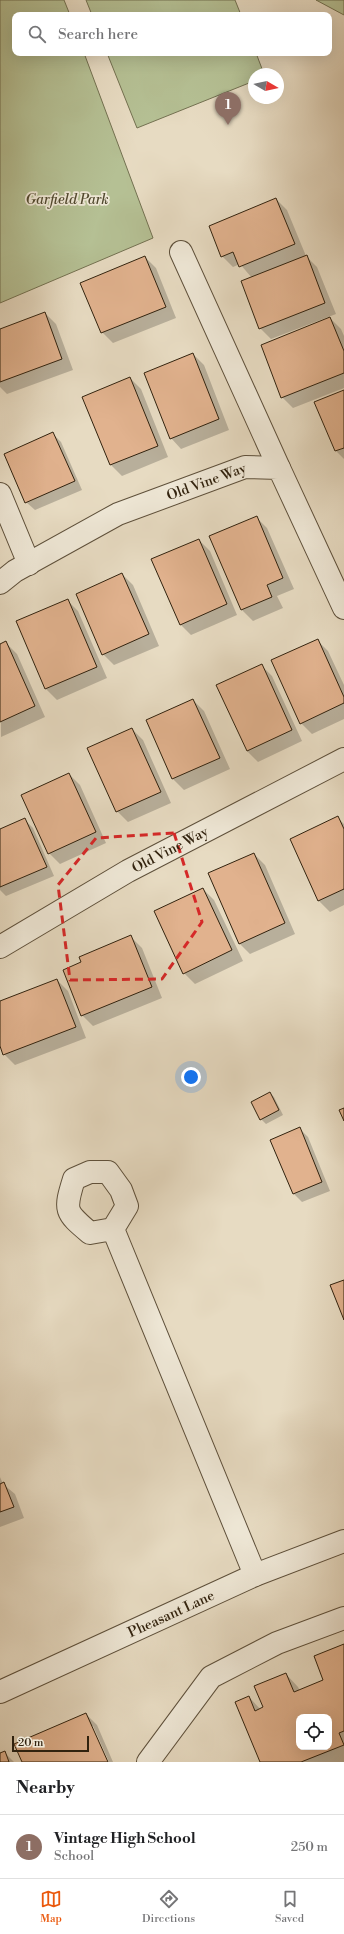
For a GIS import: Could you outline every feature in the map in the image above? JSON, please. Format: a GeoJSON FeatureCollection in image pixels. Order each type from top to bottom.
{"type":"FeatureCollection","features":[{"type":"Feature","properties":{"kind":"street"},"geometry":{"type":"LineString","coordinates":[[181,252],[344,608]]}},
{"type":"Feature","properties":{"kind":"street","name":"Old Vine Way"},"geometry":{"type":"LineString","coordinates":[[0,583],[15,571],[118,514],[245,467],[279,468]]}},
{"type":"Feature","properties":{"kind":"street"},"geometry":{"type":"LineString","coordinates":[[0,494],[29,564]]}},
{"type":"Feature","properties":{"kind":"street","name":"Old Vine Way"},"geometry":{"type":"LineString","coordinates":[[0,948],[128,871],[344,759]]}},
{"type":"Feature","properties":{"kind":"street"},"geometry":{"type":"LineString","coordinates":[[113,1230],[255,1575]]}},
{"type":"Feature","properties":{"kind":"street","name":"Pheasant Lane"},"geometry":{"type":"LineString","coordinates":[[0,1692],[255,1575],[344,1540]]}},
{"type":"Feature","properties":{"kind":"street"},"geometry":{"type":"LineString","coordinates":[[148,1762],[211,1677],[277,1643],[344,1618]]}},
{"type":"Feature","properties":{"kind":"highlighted area"},"geometry":{"type":"Polygon","coordinates":[[[174,833],[202,922],[162,979],[70,980],[58,885],[96,838],[174,833]]]}},
{"type":"Feature","properties":{"kind":"green space","name":"Garfield Park"},"geometry":{"type":"Polygon","coordinates":[[[0,0],[64,0],[69,12],[12,12],[12,56],[85,56],[153,238],[0,303],[0,0]]]}},
{"type":"Feature","properties":{"kind":"green space"},"geometry":{"type":"Polygon","coordinates":[[[86,0],[235,0],[240,12],[91,12],[86,0]]]}},
{"type":"Feature","properties":{"kind":"green space"},"geometry":{"type":"Polygon","coordinates":[[[316,0],[344,0],[344,15],[316,0]]]}},
{"type":"Feature","properties":{"kind":"green space"},"geometry":{"type":"Polygon","coordinates":[[[108,56],[257,56],[262,68],[248,68],[248,83],[137,128],[108,56]]]}},
{"type":"Feature","properties":{"kind":"building"},"geometry":{"type":"Polygon","coordinates":[[[276,198],[295,244],[239,267],[233,252],[221,257],[209,226],[276,198]]]}},
{"type":"Feature","properties":{"kind":"building"},"geometry":{"type":"Polygon","coordinates":[[[307,255],[325,303],[259,329],[241,281],[307,255]]]}},
{"type":"Feature","properties":{"kind":"building"},"geometry":{"type":"Polygon","coordinates":[[[145,256],[166,307],[101,333],[80,283],[145,256]]]}},
{"type":"Feature","properties":{"kind":"building"},"geometry":{"type":"Polygon","coordinates":[[[45,312],[62,359],[0,382],[0,329],[45,312]]]}},
{"type":"Feature","properties":{"kind":"building"},"geometry":{"type":"Polygon","coordinates":[[[330,317],[344,351],[344,373],[281,398],[261,345],[330,317]]]}},
{"type":"Feature","properties":{"kind":"building"},"geometry":{"type":"Polygon","coordinates":[[[193,353],[219,419],[170,439],[144,373],[193,353]]]}},
{"type":"Feature","properties":{"kind":"building"},"geometry":{"type":"Polygon","coordinates":[[[130,377],[158,446],[110,465],[82,397],[130,377]]]}},
{"type":"Feature","properties":{"kind":"building"},"geometry":{"type":"Polygon","coordinates":[[[344,390],[344,448],[335,451],[314,402],[344,390]]]}},
{"type":"Feature","properties":{"kind":"building"},"geometry":{"type":"Polygon","coordinates":[[[53,432],[75,481],[25,503],[4,454],[53,432]]]}},
{"type":"Feature","properties":{"kind":"building"},"geometry":{"type":"Polygon","coordinates":[[[257,516],[283,578],[267,585],[272,597],[241,610],[209,536],[257,516]]]}},
{"type":"Feature","properties":{"kind":"building"},"geometry":{"type":"Polygon","coordinates":[[[199,539],[227,604],[180,625],[151,559],[199,539]]]}},
{"type":"Feature","properties":{"kind":"building"},"geometry":{"type":"Polygon","coordinates":[[[122,573],[149,634],[102,655],[76,594],[122,573]]]}},
{"type":"Feature","properties":{"kind":"building"},"geometry":{"type":"Polygon","coordinates":[[[68,599],[97,667],[45,689],[16,621],[68,599]]]}},
{"type":"Feature","properties":{"kind":"building"},"geometry":{"type":"Polygon","coordinates":[[[318,639],[344,697],[344,703],[300,724],[271,660],[318,639]]]}},
{"type":"Feature","properties":{"kind":"building"},"geometry":{"type":"Polygon","coordinates":[[[6,641],[35,706],[0,722],[0,644],[6,641]]]}},
{"type":"Feature","properties":{"kind":"building"},"geometry":{"type":"Polygon","coordinates":[[[262,664],[292,730],[247,751],[216,685],[262,664]]]}},
{"type":"Feature","properties":{"kind":"building"},"geometry":{"type":"Polygon","coordinates":[[[193,699],[220,758],[172,779],[146,720],[193,699]]]}},
{"type":"Feature","properties":{"kind":"building"},"geometry":{"type":"Polygon","coordinates":[[[132,728],[161,792],[116,812],[87,748],[132,728]]]}},
{"type":"Feature","properties":{"kind":"building"},"geometry":{"type":"Polygon","coordinates":[[[69,773],[96,832],[48,854],[21,795],[69,773]]]}},
{"type":"Feature","properties":{"kind":"building"},"geometry":{"type":"Polygon","coordinates":[[[338,816],[344,829],[344,889],[318,901],[290,839],[338,816]]]}},
{"type":"Feature","properties":{"kind":"building"},"geometry":{"type":"Polygon","coordinates":[[[25,818],[47,867],[0,887],[0,829],[25,818]]]}},
{"type":"Feature","properties":{"kind":"building"},"geometry":{"type":"Polygon","coordinates":[[[254,853],[285,923],[239,944],[208,873],[254,853]]]}},
{"type":"Feature","properties":{"kind":"building"},"geometry":{"type":"Polygon","coordinates":[[[203,888],[232,950],[183,974],[154,911],[203,888]]]}},
{"type":"Feature","properties":{"kind":"building"},"geometry":{"type":"Polygon","coordinates":[[[131,935],[152,987],[81,1016],[63,970],[81,962],[79,957],[131,935]]]}},
{"type":"Feature","properties":{"kind":"building"},"geometry":{"type":"Polygon","coordinates":[[[57,979],[76,1027],[3,1055],[0,1046],[0,1001],[57,979]]]}},
{"type":"Feature","properties":{"kind":"building"},"geometry":{"type":"Polygon","coordinates":[[[270,1092],[279,1110],[260,1120],[251,1102],[270,1092]]]}},
{"type":"Feature","properties":{"kind":"building"},"geometry":{"type":"Polygon","coordinates":[[[344,1108],[344,1121],[339,1110],[344,1108]]]}},
{"type":"Feature","properties":{"kind":"building"},"geometry":{"type":"Polygon","coordinates":[[[300,1127],[322,1182],[293,1194],[270,1140],[300,1127]]]}},
{"type":"Feature","properties":{"kind":"building"},"geometry":{"type":"Polygon","coordinates":[[[344,1280],[344,1320],[330,1285],[344,1280]]]}},
{"type":"Feature","properties":{"kind":"building"},"geometry":{"type":"Polygon","coordinates":[[[4,1482],[14,1507],[0,1512],[0,1484],[4,1482]]]}},
{"type":"Feature","properties":{"kind":"building"},"geometry":{"type":"Polygon","coordinates":[[[344,1644],[344,1731],[339,1733],[344,1745],[332,1750],[332,1714],[296,1714],[296,1750],[331,1750],[301,1762],[260,1762],[235,1702],[249,1696],[255,1711],[263,1707],[254,1686],[286,1673],[294,1692],[323,1680],[314,1656],[344,1644]]]}},
{"type":"Feature","properties":{"kind":"building"},"geometry":{"type":"Polygon","coordinates":[[[86,1713],[108,1762],[22,1762],[14,1744],[86,1713]]]}},
{"type":"Feature","properties":{"kind":"building"},"geometry":{"type":"Polygon","coordinates":[[[5,1751],[9,1762],[0,1762],[0,1753],[5,1751]]]}},
{"type":"Feature","properties":{"kind":"place","name":"Vintage High School"},"geometry":{"type":"Point","coordinates":[228,125]}}]}
